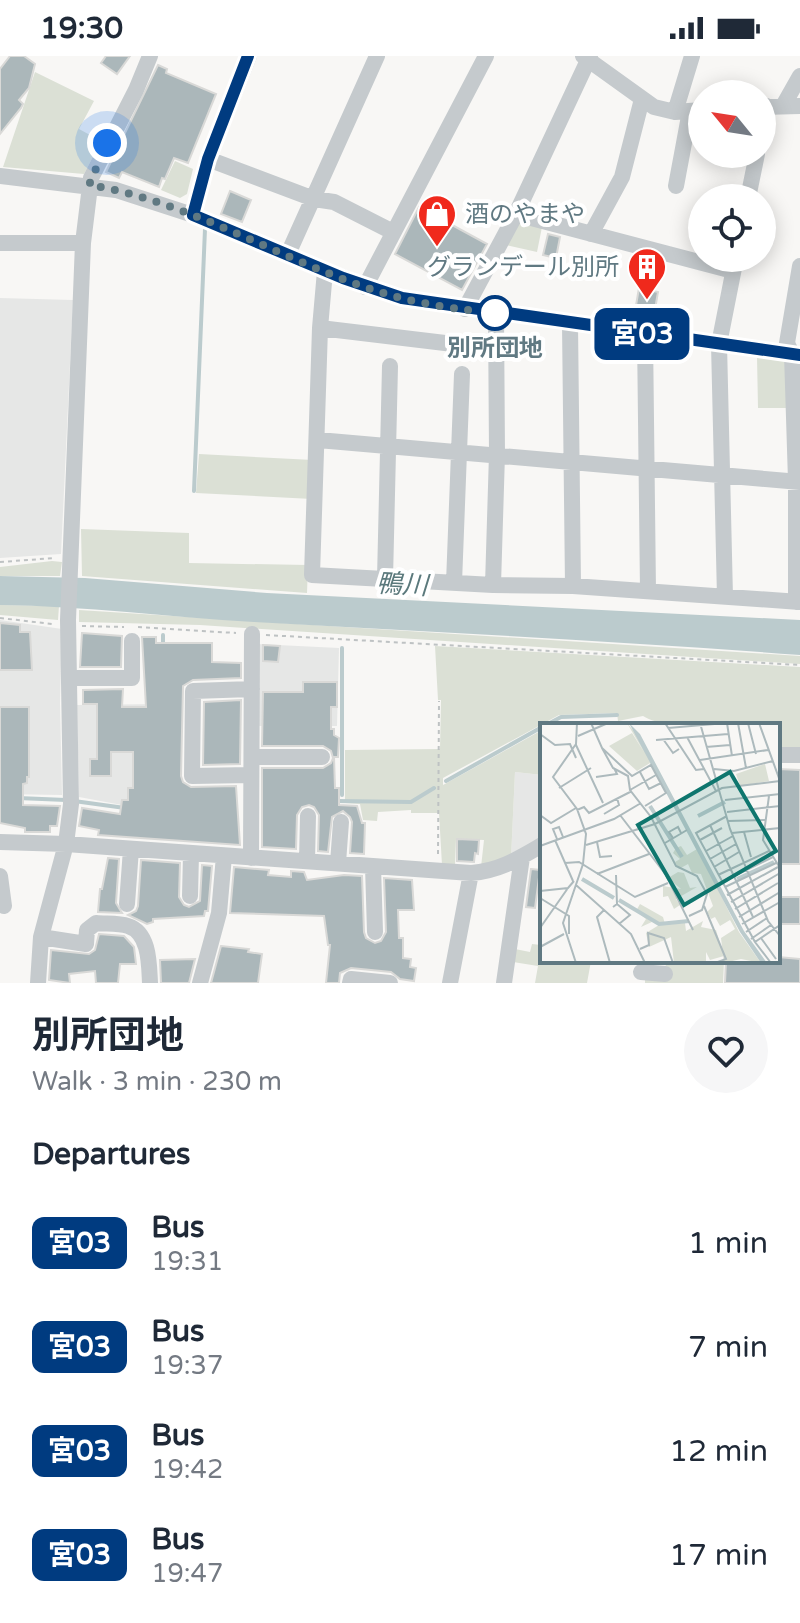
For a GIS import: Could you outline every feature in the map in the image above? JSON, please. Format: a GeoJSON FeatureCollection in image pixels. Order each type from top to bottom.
{"type":"FeatureCollection","features":[{"type":"Feature","properties":{"kind":"street"},"geometry":{"type":"LineString","coordinates":[[38,983],[41,937],[66,844],[71,799],[68,623],[83,243],[89,185],[150,56]]}},
{"type":"Feature","properties":{"kind":"street"},"geometry":{"type":"LineString","coordinates":[[193,215],[208,159],[249,56]]}},
{"type":"Feature","properties":{"kind":"street"},"geometry":{"type":"LineString","coordinates":[[288,254],[377,56]]}},
{"type":"Feature","properties":{"kind":"street"},"geometry":{"type":"LineString","coordinates":[[365,287],[486,56]]}},
{"type":"Feature","properties":{"kind":"street"},"geometry":{"type":"LineString","coordinates":[[691,80],[692,56]]}},
{"type":"Feature","properties":{"kind":"street"},"geometry":{"type":"LineString","coordinates":[[465,309],[516,214],[587,58],[654,107],[688,111]]}},
{"type":"Feature","properties":{"kind":"street"},"geometry":{"type":"LineString","coordinates":[[778,106],[800,76]]}},
{"type":"Feature","properties":{"kind":"street"},"geometry":{"type":"LineString","coordinates":[[591,234],[622,177],[642,99]]}},
{"type":"Feature","properties":{"kind":"street"},"geometry":{"type":"LineString","coordinates":[[676,186],[688,117]]}},
{"type":"Feature","properties":{"kind":"street"},"geometry":{"type":"LineString","coordinates":[[208,159],[314,199],[334,202],[393,232]]}},
{"type":"Feature","properties":{"kind":"street"},"geometry":{"type":"LineString","coordinates":[[0,176],[116,190],[193,215],[365,287],[402,298],[796,355]]}},
{"type":"Feature","properties":{"kind":"street"},"geometry":{"type":"LineString","coordinates":[[516,214],[688,255]]}},
{"type":"Feature","properties":{"kind":"street"},"geometry":{"type":"LineString","coordinates":[[0,243],[83,243]]}},
{"type":"Feature","properties":{"kind":"street"},"geometry":{"type":"LineString","coordinates":[[325,271],[320,328],[312,575],[573,586],[798,602],[796,355],[787,343],[800,266]]}},
{"type":"Feature","properties":{"kind":"street"},"geometry":{"type":"LineString","coordinates":[[725,597],[719,344],[733,272]]}},
{"type":"Feature","properties":{"kind":"street"},"geometry":{"type":"LineString","coordinates":[[493,585],[497,454],[496,313]]}},
{"type":"Feature","properties":{"kind":"street"},"geometry":{"type":"LineString","coordinates":[[570,324],[573,586]]}},
{"type":"Feature","properties":{"kind":"street"},"geometry":{"type":"LineString","coordinates":[[320,328],[495,349]]}},
{"type":"Feature","properties":{"kind":"street"},"geometry":{"type":"LineString","coordinates":[[645,334],[648,591]]}},
{"type":"Feature","properties":{"kind":"street"},"geometry":{"type":"LineString","coordinates":[[385,579],[390,366]]}},
{"type":"Feature","properties":{"kind":"street"},"geometry":{"type":"LineString","coordinates":[[454,583],[462,374]]}},
{"type":"Feature","properties":{"kind":"street"},"geometry":{"type":"LineString","coordinates":[[318,440],[798,481]]}},
{"type":"Feature","properties":{"kind":"street"},"geometry":{"type":"LineString","coordinates":[[69,678],[132,678],[132,632]]}},
{"type":"Feature","properties":{"kind":"street"},"geometry":{"type":"LineString","coordinates":[[251,858],[252,634]]}},
{"type":"Feature","properties":{"kind":"street"},"geometry":{"type":"LineString","coordinates":[[252,689],[193,691],[192,776],[322,757]]}},
{"type":"Feature","properties":{"kind":"street"},"geometry":{"type":"LineString","coordinates":[[307,861],[308,816]]}},
{"type":"Feature","properties":{"kind":"street"},"geometry":{"type":"LineString","coordinates":[[338,863],[341,822]]}},
{"type":"Feature","properties":{"kind":"street"},"geometry":{"type":"LineString","coordinates":[[0,842],[471,873],[489,872],[540,846]]}},
{"type":"Feature","properties":{"kind":"street"},"geometry":{"type":"LineString","coordinates":[[127,904],[131,849]]}},
{"type":"Feature","properties":{"kind":"street"},"geometry":{"type":"LineString","coordinates":[[190,896],[191,854]]}},
{"type":"Feature","properties":{"kind":"street"},"geometry":{"type":"LineString","coordinates":[[200,983],[219,913],[224,856]]}},
{"type":"Feature","properties":{"kind":"street"},"geometry":{"type":"LineString","coordinates":[[504,983],[522,857]]}},
{"type":"Feature","properties":{"kind":"street"},"geometry":{"type":"LineString","coordinates":[[373,866],[375,932]]}},
{"type":"Feature","properties":{"kind":"street"},"geometry":{"type":"LineString","coordinates":[[450,983],[471,873]]}},
{"type":"Feature","properties":{"kind":"street"},"geometry":{"type":"LineString","coordinates":[[0,876],[4,906]]}},
{"type":"Feature","properties":{"kind":"street"},"geometry":{"type":"LineString","coordinates":[[41,937],[86,944],[87,930],[96,923],[130,926],[140,934],[149,957],[150,983]]}},
{"type":"Feature","properties":{"kind":"street"},"geometry":{"type":"LineString","coordinates":[[641,972],[665,974]]}},
{"type":"Feature","properties":{"kind":"street"},"geometry":{"type":"LineString","coordinates":[[350,983],[351,979],[390,983]]}},
{"type":"Feature","properties":{"kind":"path"},"geometry":{"type":"LineString","coordinates":[[0,562],[71,560]]}},
{"type":"Feature","properties":{"kind":"path"},"geometry":{"type":"LineString","coordinates":[[0,618],[132,632],[252,634],[800,665]]}},
{"type":"Feature","properties":{"kind":"path"},"geometry":{"type":"LineString","coordinates":[[438,871],[439,701]]}},
{"type":"Feature","properties":{"kind":"shaded area"},"geometry":{"type":"Polygon","coordinates":[[[35,72],[94,101],[79,129],[101,141],[84,174],[3,167],[35,72]]]}},
{"type":"Feature","properties":{"kind":"shaded area"},"geometry":{"type":"Polygon","coordinates":[[[175,161],[193,169],[187,194],[180,198],[161,190],[175,161]]]}},
{"type":"Feature","properties":{"kind":"shaded area"},"geometry":{"type":"Polygon","coordinates":[[[519,221],[542,227],[537,252],[506,245],[519,221]]]}},
{"type":"Feature","properties":{"kind":"shaded area"},"geometry":{"type":"Polygon","coordinates":[[[0,298],[73,300],[61,554],[0,558],[0,298]]]}},
{"type":"Feature","properties":{"kind":"shaded area"},"geometry":{"type":"Polygon","coordinates":[[[757,357],[787,360],[788,408],[758,408],[757,357]]]}},
{"type":"Feature","properties":{"kind":"shaded area"},"geometry":{"type":"Polygon","coordinates":[[[199,454],[313,460],[312,499],[196,493],[199,454]]]}},
{"type":"Feature","properties":{"kind":"shaded area"},"geometry":{"type":"Polygon","coordinates":[[[81,529],[189,533],[189,563],[308,565],[307,593],[82,576],[81,529]]]}},
{"type":"Feature","properties":{"kind":"shaded area"},"geometry":{"type":"Polygon","coordinates":[[[62,562],[60,576],[0,576],[0,567],[62,562]]]}},
{"type":"Feature","properties":{"kind":"shaded area"},"geometry":{"type":"Polygon","coordinates":[[[0,576],[85,578],[267,593],[800,620],[800,655],[0,605],[0,576]]]}},
{"type":"Feature","properties":{"kind":"shaded area"},"geometry":{"type":"Polygon","coordinates":[[[0,605],[59,606],[58,620],[0,615],[0,605]]]}},
{"type":"Feature","properties":{"kind":"shaded area"},"geometry":{"type":"Polygon","coordinates":[[[79,610],[800,656],[800,664],[200,625],[79,622],[79,610]]]}},
{"type":"Feature","properties":{"kind":"shaded area"},"geometry":{"type":"Polygon","coordinates":[[[0,620],[62,629],[62,795],[0,794],[0,620]]]}},
{"type":"Feature","properties":{"kind":"shaded area"},"geometry":{"type":"Polygon","coordinates":[[[257,644],[339,648],[337,726],[258,726],[257,644]]]}},
{"type":"Feature","properties":{"kind":"shaded area"},"geometry":{"type":"Polygon","coordinates":[[[435,646],[800,667],[800,752],[780,751],[780,723],[666,723],[643,716],[618,721],[617,713],[559,715],[443,778],[443,785],[540,731],[540,775],[515,772],[511,858],[481,867],[484,840],[456,839],[455,866],[442,865],[439,813],[411,813],[411,810],[378,812],[377,821],[363,820],[360,804],[345,803],[345,750],[440,749],[441,700],[438,700],[435,646]]]}},
{"type":"Feature","properties":{"kind":"shaded area"},"geometry":{"type":"Polygon","coordinates":[[[159,704],[159,807],[122,805],[79,797],[77,705],[159,704]]]}},
{"type":"Feature","properties":{"kind":"shaded area"},"geometry":{"type":"Polygon","coordinates":[[[515,772],[540,775],[540,839],[511,858],[515,772]]]}},
{"type":"Feature","properties":{"kind":"shaded area"},"geometry":{"type":"Polygon","coordinates":[[[532,944],[540,945],[540,963],[591,963],[587,983],[535,983],[538,966],[513,962],[515,949],[530,952],[532,944]]]}},
{"type":"Feature","properties":{"kind":"shaded area"},"geometry":{"type":"Polygon","coordinates":[[[666,963],[724,963],[723,983],[645,983],[645,975],[665,976],[666,963]]]}},
{"type":"Feature","properties":{"kind":"building"},"geometry":{"type":"Polygon","coordinates":[[[10,56],[24,56],[35,64],[29,88],[19,100],[23,104],[21,108],[0,134],[0,69],[10,56]]]}},
{"type":"Feature","properties":{"kind":"building"},"geometry":{"type":"Polygon","coordinates":[[[106,56],[130,56],[117,74],[101,63],[106,56]]]}},
{"type":"Feature","properties":{"kind":"building"},"geometry":{"type":"Polygon","coordinates":[[[158,65],[167,69],[166,73],[216,94],[188,163],[174,158],[159,187],[122,172],[119,178],[106,172],[158,65]]]}},
{"type":"Feature","properties":{"kind":"building"},"geometry":{"type":"Polygon","coordinates":[[[230,191],[251,200],[242,222],[221,214],[230,191]]]}},
{"type":"Feature","properties":{"kind":"building"},"geometry":{"type":"Polygon","coordinates":[[[419,207],[487,244],[462,290],[395,254],[419,207]]]}},
{"type":"Feature","properties":{"kind":"building"},"geometry":{"type":"Polygon","coordinates":[[[548,234],[560,237],[556,258],[543,255],[548,234]]]}},
{"type":"Feature","properties":{"kind":"building","name":"グランデール別所"},"geometry":{"type":"Polygon","coordinates":[[[639,288],[658,292],[654,315],[635,311],[639,288]]]}},
{"type":"Feature","properties":{"kind":"building"},"geometry":{"type":"Polygon","coordinates":[[[0,623],[20,625],[20,632],[30,632],[32,670],[0,670],[0,623]]]}},
{"type":"Feature","properties":{"kind":"building"},"geometry":{"type":"Polygon","coordinates":[[[82,633],[122,636],[121,667],[80,667],[82,633]]]}},
{"type":"Feature","properties":{"kind":"building"},"geometry":{"type":"Polygon","coordinates":[[[142,637],[156,637],[156,643],[212,643],[212,662],[241,663],[241,678],[193,680],[183,686],[181,776],[183,782],[191,787],[236,786],[240,845],[98,835],[99,830],[79,826],[82,808],[120,814],[122,800],[128,800],[128,788],[133,788],[133,752],[111,752],[111,776],[90,776],[90,759],[97,759],[97,704],[83,704],[83,690],[123,689],[122,707],[146,707],[142,637]]]}},
{"type":"Feature","properties":{"kind":"building"},"geometry":{"type":"Polygon","coordinates":[[[263,645],[280,646],[278,662],[263,661],[263,645]]]}},
{"type":"Feature","properties":{"kind":"building"},"geometry":{"type":"Polygon","coordinates":[[[303,682],[337,682],[337,707],[331,707],[331,729],[339,738],[338,757],[334,757],[335,788],[339,788],[339,805],[357,806],[362,823],[365,823],[364,854],[350,853],[352,822],[343,811],[332,817],[328,852],[318,851],[319,815],[309,805],[302,807],[297,815],[296,849],[262,847],[262,768],[323,768],[333,758],[331,751],[323,746],[262,746],[263,692],[303,692],[303,682]]]}},
{"type":"Feature","properties":{"kind":"building"},"geometry":{"type":"Polygon","coordinates":[[[241,700],[240,764],[203,765],[204,702],[241,700]]]}},
{"type":"Feature","properties":{"kind":"building"},"geometry":{"type":"Polygon","coordinates":[[[0,707],[29,707],[29,777],[23,784],[23,805],[60,806],[57,826],[50,826],[50,832],[25,832],[25,828],[0,823],[0,707]]]}},
{"type":"Feature","properties":{"kind":"building"},"geometry":{"type":"Polygon","coordinates":[[[780,769],[800,770],[800,864],[780,864],[780,769]]]}},
{"type":"Feature","properties":{"kind":"building"},"geometry":{"type":"Polygon","coordinates":[[[457,839],[479,840],[474,862],[457,861],[457,839]]]}},
{"type":"Feature","properties":{"kind":"building"},"geometry":{"type":"Polygon","coordinates":[[[108,858],[119,859],[116,903],[122,913],[98,912],[108,858]]]}},
{"type":"Feature","properties":{"kind":"building"},"geometry":{"type":"Polygon","coordinates":[[[141,860],[180,863],[179,897],[189,907],[200,901],[202,865],[212,866],[208,911],[204,916],[153,919],[147,924],[128,915],[138,906],[141,860]]]}},
{"type":"Feature","properties":{"kind":"building"},"geometry":{"type":"Polygon","coordinates":[[[234,867],[269,870],[268,875],[291,877],[291,871],[304,872],[307,880],[362,876],[364,932],[366,938],[375,943],[381,941],[386,932],[384,878],[412,880],[414,910],[398,910],[403,958],[411,959],[410,967],[416,968],[414,981],[400,979],[391,972],[351,968],[340,973],[339,983],[326,983],[330,945],[324,916],[230,913],[234,867]]]}},
{"type":"Feature","properties":{"kind":"building"},"geometry":{"type":"Polygon","coordinates":[[[531,869],[540,870],[535,908],[526,907],[531,869]]]}},
{"type":"Feature","properties":{"kind":"building"},"geometry":{"type":"Polygon","coordinates":[[[780,897],[800,897],[800,924],[780,924],[780,897]]]}},
{"type":"Feature","properties":{"kind":"building"},"geometry":{"type":"Polygon","coordinates":[[[99,934],[124,936],[134,947],[136,964],[120,964],[118,983],[96,983],[95,971],[69,974],[70,983],[49,980],[51,950],[89,954],[95,950],[99,934]]]}},
{"type":"Feature","properties":{"kind":"building"},"geometry":{"type":"Polygon","coordinates":[[[221,946],[249,949],[248,952],[262,954],[258,983],[211,983],[221,946]]]}},
{"type":"Feature","properties":{"kind":"building"},"geometry":{"type":"Polygon","coordinates":[[[780,957],[800,959],[800,983],[725,983],[726,963],[780,963],[780,957]]]}},
{"type":"Feature","properties":{"kind":"building"},"geometry":{"type":"Polygon","coordinates":[[[195,959],[189,983],[161,983],[160,960],[195,959]]]}},
{"type":"Feature","properties":{"kind":"waterway"},"geometry":{"type":"LineString","coordinates":[[194,491],[205,229]]}},
{"type":"Feature","properties":{"kind":"waterway"},"geometry":{"type":"LineString","coordinates":[[163,635],[163,648]]}},
{"type":"Feature","properties":{"kind":"waterway"},"geometry":{"type":"LineString","coordinates":[[342,648],[342,795]]}},
{"type":"Feature","properties":{"kind":"waterway"},"geometry":{"type":"LineString","coordinates":[[550,723],[561,717],[617,715]]}},
{"type":"Feature","properties":{"kind":"waterway"},"geometry":{"type":"LineString","coordinates":[[446,781],[540,728]]}},
{"type":"Feature","properties":{"kind":"waterway"},"geometry":{"type":"LineString","coordinates":[[337,801],[411,802],[434,788]]}},
{"type":"Feature","properties":{"kind":"waterway"},"geometry":{"type":"LineString","coordinates":[[18,798],[66,800]]}},
{"type":"Feature","properties":{"kind":"waterway"},"geometry":{"type":"LineString","coordinates":[[74,801],[125,808]]}},
{"type":"Feature","properties":{"kind":"bus line","name":"宮03"},"geometry":{"type":"LineString","coordinates":[[248,56],[208,159],[193,215],[325,271],[402,298],[800,355]]}},
{"type":"Feature","properties":{"kind":"place","name":"酒のやまや"},"geometry":{"type":"Point","coordinates":[437,248]}},
{"type":"Feature","properties":{"kind":"place","name":"グランデール別所"},"geometry":{"type":"Point","coordinates":[647,301]}},
{"type":"Feature","properties":{"kind":"place","name":"別所団地"},"geometry":{"type":"Point","coordinates":[495,313]}},
{"type":"Feature","properties":{"kind":"route"},"geometry":{"type":"LineString","coordinates":[[107,143],[89,185],[116,190],[193,215],[383,293],[495,313]]}},
{"type":"Feature","properties":{"kind":"water label","name":"鴨川"},"geometry":{"type":"Point","coordinates":[402,584]}}]}
